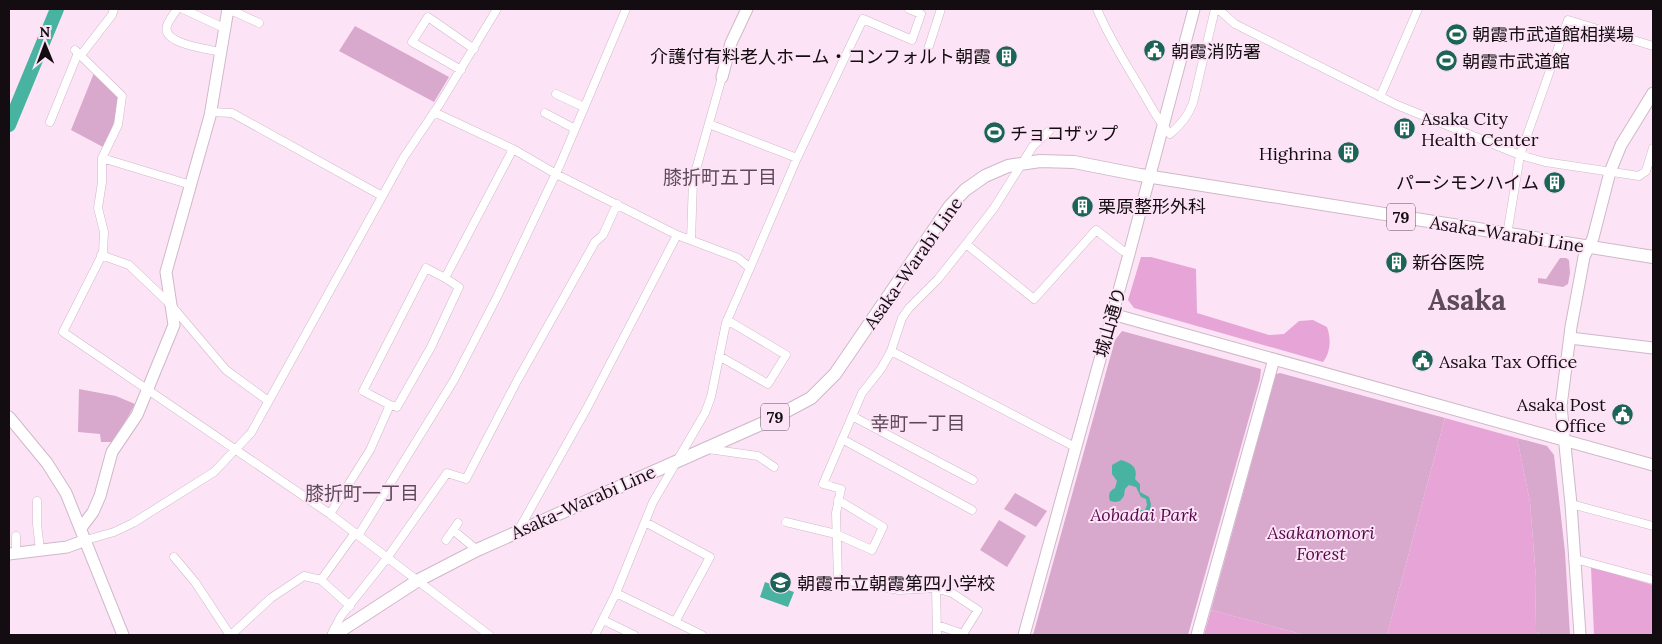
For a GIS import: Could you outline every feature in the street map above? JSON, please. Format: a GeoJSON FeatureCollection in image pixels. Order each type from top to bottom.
{"type":"FeatureCollection","features":[{"type":"Feature","properties":{"kind":"main road","name":"Asaka-Warabi Line"},"geometry":{"type":"LineString","coordinates":[[332,635],[418,581],[477,550],[797,407],[819,391],[846,358],[950,206],[965,190],[985,176],[1008,166],[1022,163],[1074,162],[1507,235],[1653,257]]}},
{"type":"Feature","properties":{"kind":"street"},"geometry":{"type":"LineString","coordinates":[[50,122],[78,53],[112,15],[114,9]]}},
{"type":"Feature","properties":{"kind":"street"},"geometry":{"type":"LineString","coordinates":[[177,9],[166,27],[170,38],[189,46],[220,52]]}},
{"type":"Feature","properties":{"kind":"street"},"geometry":{"type":"LineString","coordinates":[[183,9],[224,28]]}},
{"type":"Feature","properties":{"kind":"street"},"geometry":{"type":"LineString","coordinates":[[16,536],[12,554],[67,546],[114,532],[133,523],[214,472],[235,450],[250,433],[404,157],[461,70],[497,9]]}},
{"type":"Feature","properties":{"kind":"street"},"geometry":{"type":"LineString","coordinates":[[321,580],[352,537],[361,531],[466,359],[556,174],[626,9]]}},
{"type":"Feature","properties":{"kind":"street"},"geometry":{"type":"LineString","coordinates":[[691,240],[693,180],[731,43],[747,9]]}},
{"type":"Feature","properties":{"kind":"street"},"geometry":{"type":"LineString","coordinates":[[595,635],[616,593],[653,502],[705,413],[711,397],[727,320],[797,158],[864,19],[912,40],[920,14],[909,9]]}},
{"type":"Feature","properties":{"kind":"street"},"geometry":{"type":"LineString","coordinates":[[929,46],[941,9]]}},
{"type":"Feature","properties":{"kind":"street"},"geometry":{"type":"LineString","coordinates":[[1097,9],[1106,32],[1170,134],[1189,113],[1193,103],[1217,9],[1235,24],[1380,97],[1520,155],[1546,162],[1639,176],[1646,171],[1651,163],[1653,148]]}},
{"type":"Feature","properties":{"kind":"street","name":"城山通り"},"geometry":{"type":"LineString","coordinates":[[1024,635],[1164,127],[1194,9]]}},
{"type":"Feature","properties":{"kind":"street"},"geometry":{"type":"LineString","coordinates":[[1380,97],[1418,9]]}},
{"type":"Feature","properties":{"kind":"street"},"geometry":{"type":"LineString","coordinates":[[81,528],[100,496],[112,452],[137,415],[174,325],[166,272],[211,112],[227,10],[259,23]]}},
{"type":"Feature","properties":{"kind":"street"},"geometry":{"type":"LineString","coordinates":[[461,70],[412,42],[428,17],[474,49]]}},
{"type":"Feature","properties":{"kind":"street"},"geometry":{"type":"LineString","coordinates":[[1507,235],[1520,155],[1568,20],[1653,46]]}},
{"type":"Feature","properties":{"kind":"street"},"geometry":{"type":"LineString","coordinates":[[78,53],[122,96],[118,125],[102,158],[102,182],[98,208],[104,232],[101,255],[62,332],[330,514],[485,634]]}},
{"type":"Feature","properties":{"kind":"street"},"geometry":{"type":"LineString","coordinates":[[1580,635],[1571,504],[1563,439],[1562,393],[1584,257],[1593,238],[1610,172],[1621,145],[1653,93]]}},
{"type":"Feature","properties":{"kind":"street"},"geometry":{"type":"LineString","coordinates":[[556,94],[584,107]]}},
{"type":"Feature","properties":{"kind":"street"},"geometry":{"type":"LineString","coordinates":[[211,112],[232,113],[382,196]]}},
{"type":"Feature","properties":{"kind":"street"},"geometry":{"type":"LineString","coordinates":[[434,112],[513,149],[556,174],[677,235],[738,258],[750,268]]}},
{"type":"Feature","properties":{"kind":"street"},"geometry":{"type":"LineString","coordinates":[[545,113],[575,129]]}},
{"type":"Feature","properties":{"kind":"street"},"geometry":{"type":"LineString","coordinates":[[709,124],[797,158]]}},
{"type":"Feature","properties":{"kind":"street"},"geometry":{"type":"LineString","coordinates":[[937,625],[963,634],[978,610],[952,593],[936,588],[899,590],[838,579],[836,513],[841,489],[823,484],[862,393],[881,369],[891,351],[902,318],[966,244],[994,208],[1033,146],[1049,131]]}},
{"type":"Feature","properties":{"kind":"street"},"geometry":{"type":"LineString","coordinates":[[446,278],[513,149]]}},
{"type":"Feature","properties":{"kind":"street"},"geometry":{"type":"LineString","coordinates":[[102,158],[191,185]]}},
{"type":"Feature","properties":{"kind":"street"},"geometry":{"type":"LineString","coordinates":[[332,635],[342,616],[387,558],[447,473],[466,479],[517,381],[595,242],[603,235],[617,204]]}},
{"type":"Feature","properties":{"kind":"street"},"geometry":{"type":"LineString","coordinates":[[966,244],[1034,299],[1096,230],[1129,254]]}},
{"type":"Feature","properties":{"kind":"street"},"geometry":{"type":"LineString","coordinates":[[518,531],[583,416],[677,235]]}},
{"type":"Feature","properties":{"kind":"street"},"geometry":{"type":"LineString","coordinates":[[101,255],[129,265],[171,305],[226,370],[268,400]]}},
{"type":"Feature","properties":{"kind":"street"},"geometry":{"type":"LineString","coordinates":[[426,268],[459,287],[431,348],[398,407],[390,405],[363,391],[426,268]]}},
{"type":"Feature","properties":{"kind":"street"},"geometry":{"type":"LineString","coordinates":[[1112,314],[1653,465]]}},
{"type":"Feature","properties":{"kind":"street"},"geometry":{"type":"LineString","coordinates":[[718,356],[768,384],[786,355],[727,320]]}},
{"type":"Feature","properties":{"kind":"street"},"geometry":{"type":"LineString","coordinates":[[1570,338],[1653,348]]}},
{"type":"Feature","properties":{"kind":"street"},"geometry":{"type":"LineString","coordinates":[[891,351],[1075,447]]}},
{"type":"Feature","properties":{"kind":"street"},"geometry":{"type":"LineString","coordinates":[[1197,635],[1274,359]]}},
{"type":"Feature","properties":{"kind":"street"},"geometry":{"type":"LineString","coordinates":[[330,514],[370,450],[390,405]]}},
{"type":"Feature","properties":{"kind":"street"},"geometry":{"type":"LineString","coordinates":[[852,416],[973,480]]}},
{"type":"Feature","properties":{"kind":"street"},"geometry":{"type":"LineString","coordinates":[[9,417],[47,463],[66,494],[123,635]]}},
{"type":"Feature","properties":{"kind":"street"},"geometry":{"type":"LineString","coordinates":[[842,439],[972,510]]}},
{"type":"Feature","properties":{"kind":"street"},"geometry":{"type":"LineString","coordinates":[[704,448],[758,456],[774,467]]}},
{"type":"Feature","properties":{"kind":"street"},"geometry":{"type":"LineString","coordinates":[[786,522],[836,534],[872,550],[883,527],[838,500]]}},
{"type":"Feature","properties":{"kind":"street"},"geometry":{"type":"LineString","coordinates":[[37,501],[40,550]]}},
{"type":"Feature","properties":{"kind":"street"},"geometry":{"type":"LineString","coordinates":[[1571,504],[1653,526]]}},
{"type":"Feature","properties":{"kind":"street"},"geometry":{"type":"LineString","coordinates":[[644,522],[710,557],[675,622]]}},
{"type":"Feature","properties":{"kind":"street"},"geometry":{"type":"LineString","coordinates":[[446,540],[455,526],[477,550]]}},
{"type":"Feature","properties":{"kind":"street"},"geometry":{"type":"LineString","coordinates":[[174,557],[195,582],[230,635],[271,598],[304,576],[321,580],[350,606]]}},
{"type":"Feature","properties":{"kind":"street"},"geometry":{"type":"LineString","coordinates":[[1575,559],[1653,580]]}},
{"type":"Feature","properties":{"kind":"street"},"geometry":{"type":"LineString","coordinates":[[936,588],[937,635]]}},
{"type":"Feature","properties":{"kind":"street"},"geometry":{"type":"LineString","coordinates":[[616,593],[697,634]]}},
{"type":"Feature","properties":{"kind":"street"},"geometry":{"type":"LineString","coordinates":[[603,620],[634,635]]}},
{"type":"Feature","properties":{"kind":"green space"},"geometry":{"type":"Polygon","coordinates":[[[355,26],[449,77],[434,102],[339,51],[355,26]]]}},
{"type":"Feature","properties":{"kind":"green space"},"geometry":{"type":"Polygon","coordinates":[[[94,73],[111,89],[118,100],[117,114],[103,147],[71,130],[94,73]]]}},
{"type":"Feature","properties":{"kind":"green space"},"geometry":{"type":"Polygon","coordinates":[[[1560,258],[1569,260],[1570,273],[1568,284],[1563,287],[1538,283],[1538,278],[1546,279],[1560,258]]]}},
{"type":"Feature","properties":{"kind":"green space","name":"Aobadai Park"},"geometry":{"type":"Polygon","coordinates":[[[1122,331],[1261,369],[1260,379],[1188,635],[1033,635],[1115,340],[1122,331]]]}},
{"type":"Feature","properties":{"kind":"green space","name":"Asakanomori Forest"},"geometry":{"type":"Polygon","coordinates":[[[1280,373],[1445,418],[1387,635],[1305,635],[1211,610],[1276,374],[1280,373]]]}},
{"type":"Feature","properties":{"kind":"green space"},"geometry":{"type":"Polygon","coordinates":[[[79,389],[116,396],[135,404],[114,442],[101,442],[100,434],[78,432],[79,389]]]}},
{"type":"Feature","properties":{"kind":"green space"},"geometry":{"type":"Polygon","coordinates":[[[1517,438],[1547,446],[1554,455],[1565,552],[1570,635],[1542,635],[1535,631],[1536,578],[1530,502],[1517,438]]]}},
{"type":"Feature","properties":{"kind":"green space"},"geometry":{"type":"Polygon","coordinates":[[[1015,493],[1047,511],[1036,527],[1004,509],[1015,493]]]}},
{"type":"Feature","properties":{"kind":"green space"},"geometry":{"type":"Polygon","coordinates":[[[999,520],[1026,536],[1007,567],[980,550],[999,520]]]}},
{"type":"Feature","properties":{"kind":"shaded area"},"geometry":{"type":"Polygon","coordinates":[[[1141,257],[1151,257],[1196,269],[1197,313],[1269,335],[1284,334],[1299,321],[1313,320],[1327,327],[1330,345],[1326,358],[1323,362],[1134,308],[1128,300],[1141,257]]]}},
{"type":"Feature","properties":{"kind":"shaded area"},"geometry":{"type":"Polygon","coordinates":[[[1445,418],[1517,438],[1530,502],[1536,578],[1535,631],[1542,635],[1387,635],[1445,418]]]}},
{"type":"Feature","properties":{"kind":"shaded area"},"geometry":{"type":"Polygon","coordinates":[[[1121,460],[1133,466],[1136,472],[1135,479],[1140,484],[1140,492],[1149,497],[1150,511],[1141,517],[1135,517],[1135,513],[1137,510],[1145,510],[1147,505],[1146,499],[1141,497],[1136,487],[1129,485],[1125,489],[1124,496],[1120,501],[1110,501],[1111,490],[1115,488],[1117,481],[1112,474],[1112,465],[1121,460]]]}},
{"type":"Feature","properties":{"kind":"shaded area"},"geometry":{"type":"Polygon","coordinates":[[[1591,567],[1653,585],[1653,635],[1594,635],[1591,567]]]}},
{"type":"Feature","properties":{"kind":"shaded area"},"geometry":{"type":"Polygon","coordinates":[[[765,582],[794,592],[788,607],[760,597],[765,582]]]}},
{"type":"Feature","properties":{"kind":"shaded area"},"geometry":{"type":"Polygon","coordinates":[[[1211,610],[1305,635],[1204,635],[1211,610]]]}},
{"type":"Feature","properties":{"kind":"waterway"},"geometry":{"type":"LineString","coordinates":[[9,125],[57,9]]}},
{"type":"Feature","properties":{"kind":"place","name":"朝霞市武道館相撲場"},"geometry":{"type":"Point","coordinates":[1456,34]}},
{"type":"Feature","properties":{"kind":"place","name":"朝霞消防署"},"geometry":{"type":"Point","coordinates":[1155,51]}},
{"type":"Feature","properties":{"kind":"place","name":"介護付有料老人ホーム・コンフォルト朝霞"},"geometry":{"type":"Point","coordinates":[1007,56]}},
{"type":"Feature","properties":{"kind":"place","name":"朝霞市武道館"},"geometry":{"type":"Point","coordinates":[1446,61]}},
{"type":"Feature","properties":{"kind":"place","name":"Asaka City Health Center"},"geometry":{"type":"Point","coordinates":[1405,128]}},
{"type":"Feature","properties":{"kind":"place","name":"チョコザップ"},"geometry":{"type":"Point","coordinates":[994,133]}},
{"type":"Feature","properties":{"kind":"place","name":"Highrina"},"geometry":{"type":"Point","coordinates":[1348,153]}},
{"type":"Feature","properties":{"kind":"place","name":"パーシモンハイム"},"geometry":{"type":"Point","coordinates":[1555,182]}},
{"type":"Feature","properties":{"kind":"place","name":"栗原整形外科"},"geometry":{"type":"Point","coordinates":[1082,206]}},
{"type":"Feature","properties":{"kind":"place","name":"新谷医院"},"geometry":{"type":"Point","coordinates":[1396,262]}},
{"type":"Feature","properties":{"kind":"place","name":"Asaka Tax Office"},"geometry":{"type":"Point","coordinates":[1423,361]}},
{"type":"Feature","properties":{"kind":"place","name":"Asaka Post Office"},"geometry":{"type":"Point","coordinates":[1622,414]}},
{"type":"Feature","properties":{"kind":"place","name":"朝霞市立朝霞第四小学校"},"geometry":{"type":"Point","coordinates":[781,583]}},
{"type":"Feature","properties":{"kind":"district","name":"膝折町五丁目"},"geometry":{"type":"Point","coordinates":[720,177]}},
{"type":"Feature","properties":{"kind":"district","name":"Asaka"},"geometry":{"type":"Point","coordinates":[1467,300]}},
{"type":"Feature","properties":{"kind":"district","name":"幸町一丁目"},"geometry":{"type":"Point","coordinates":[918,423]}},
{"type":"Feature","properties":{"kind":"district","name":"膝折町一丁目"},"geometry":{"type":"Point","coordinates":[362,493]}}]}
